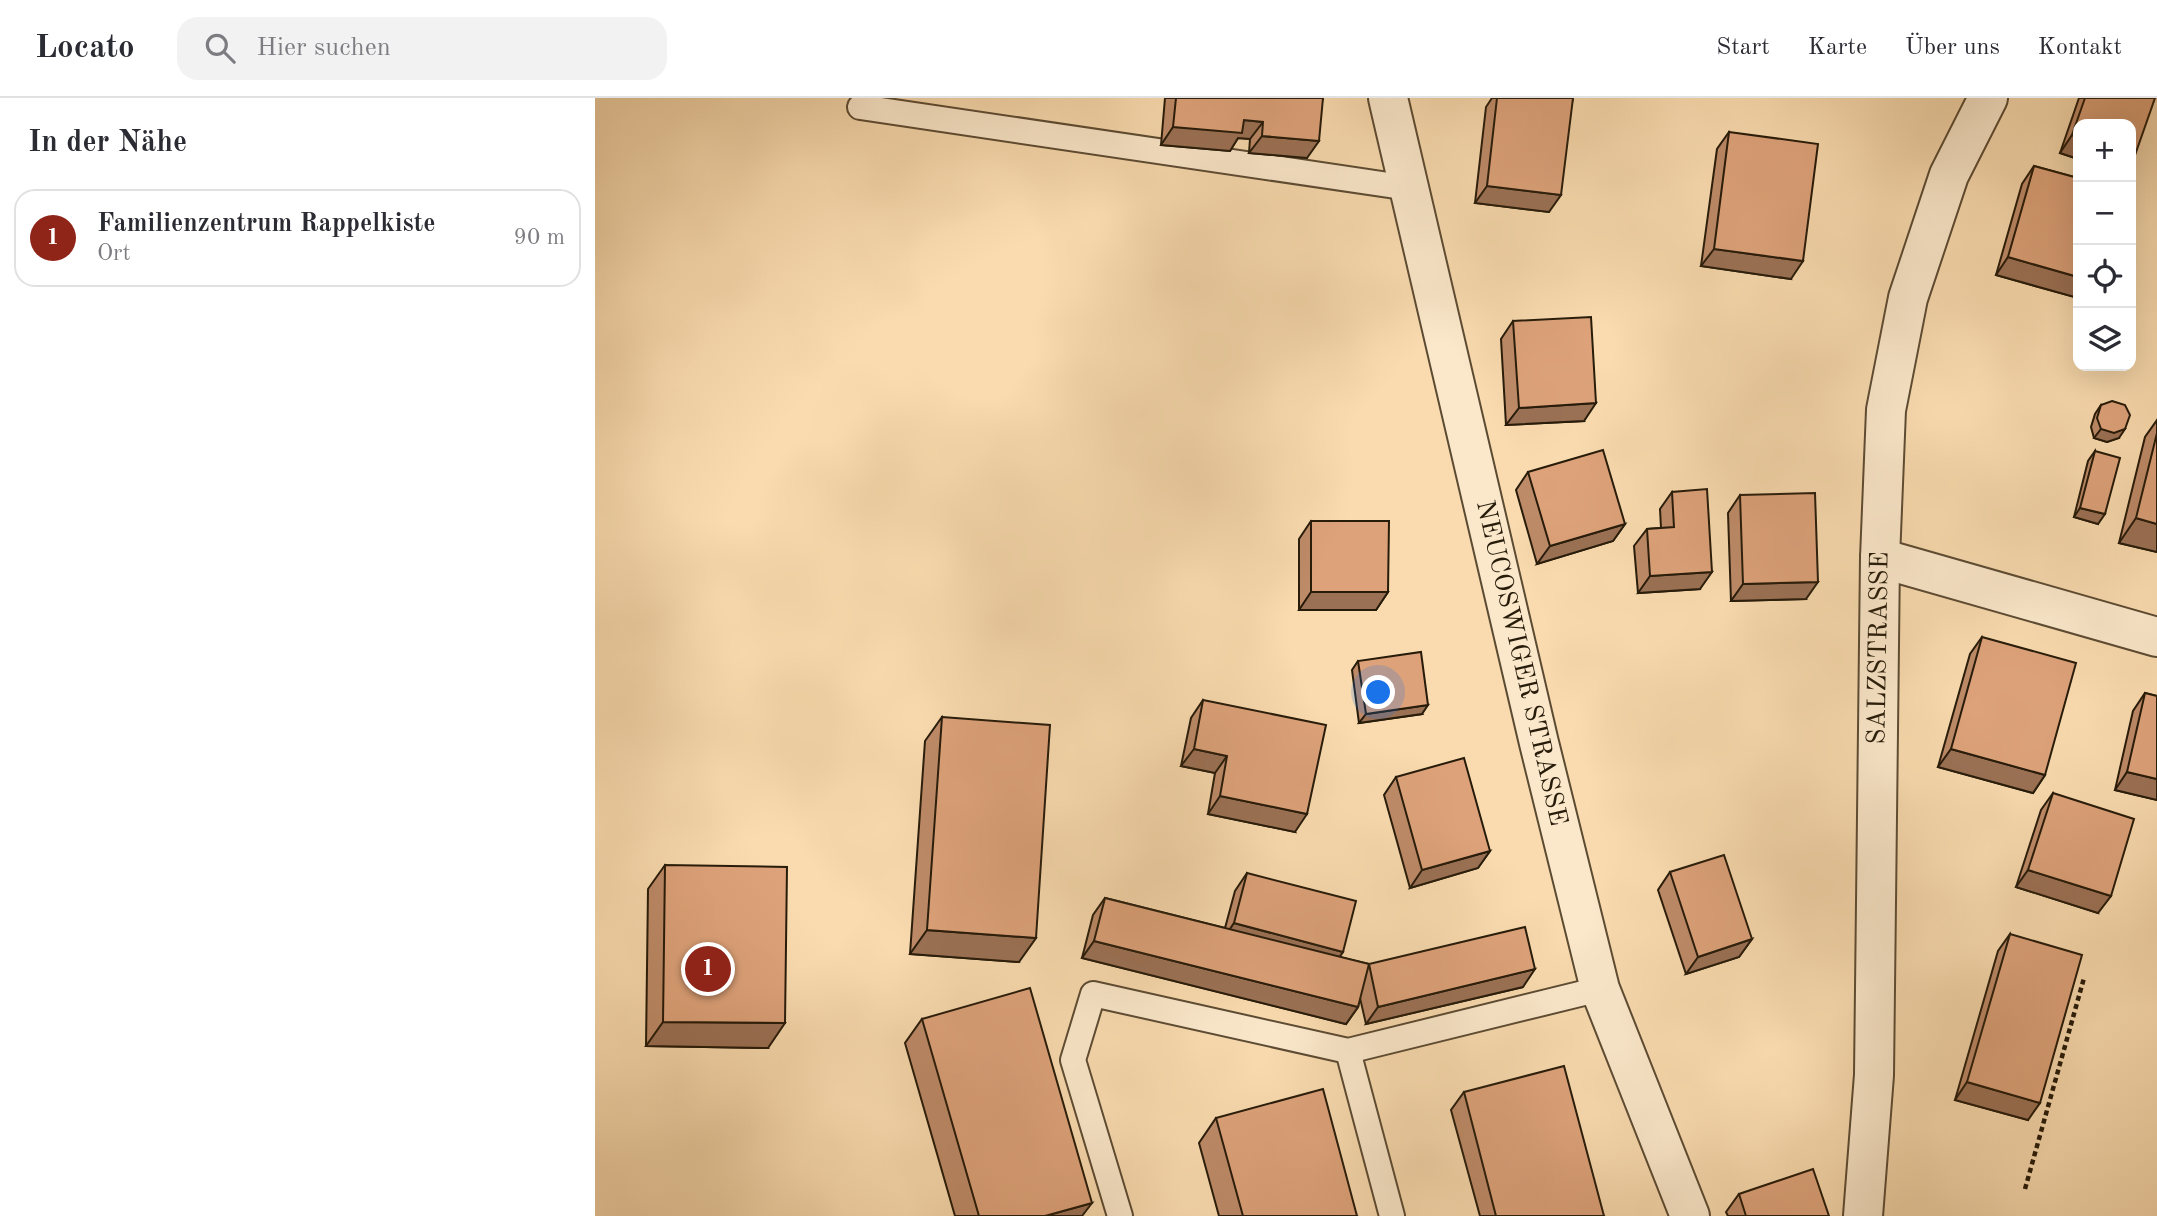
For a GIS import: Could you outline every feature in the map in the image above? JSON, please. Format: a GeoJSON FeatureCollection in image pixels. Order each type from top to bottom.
{"type":"FeatureCollection","features":[{"type":"Feature","properties":{"kind":"street","name":"NEUCOSWIGER STRASSE"},"geometry":{"type":"LineString","coordinates":[[1388,98],[1539,743],[1600,989],[1690,1216]]}},
{"type":"Feature","properties":{"kind":"street","name":"SALZSTRASSE"},"geometry":{"type":"LineString","coordinates":[[1863,1216],[1874,1075],[1880,558],[1886,410],[1908,298],[1949,175],[1988,98]]}},
{"type":"Feature","properties":{"kind":"street"},"geometry":{"type":"LineString","coordinates":[[1880,558],[2157,637]]}},
{"type":"Feature","properties":{"kind":"lane"},"geometry":{"type":"LineString","coordinates":[[860,107],[1409,188]]}},
{"type":"Feature","properties":{"kind":"lane"},"geometry":{"type":"LineString","coordinates":[[1120,1216],[1073,1060],[1093,994],[1348,1051],[1600,989]]}},
{"type":"Feature","properties":{"kind":"lane"},"geometry":{"type":"LineString","coordinates":[[1348,1051],[1392,1216]]}},
{"type":"Feature","properties":{"kind":"path"},"geometry":{"type":"LineString","coordinates":[[2025,1189],[2084,978]]}},
{"type":"Feature","properties":{"kind":"building"},"geometry":{"type":"Polygon","coordinates":[[[1176,98],[1323,98],[1319,141],[1262,136],[1263,122],[1244,120],[1242,133],[1173,127],[1176,98]]]}},
{"type":"Feature","properties":{"kind":"building"},"geometry":{"type":"Polygon","coordinates":[[[1497,98],[1573,98],[1561,195],[1487,186],[1497,98]]]}},
{"type":"Feature","properties":{"kind":"building"},"geometry":{"type":"Polygon","coordinates":[[[2085,98],[2155,98],[2136,152],[2136,119],[2078,119],[2085,98]]]}},
{"type":"Feature","properties":{"kind":"building"},"geometry":{"type":"Polygon","coordinates":[[[1729,132],[1818,144],[1803,261],[1714,249],[1729,132]]]}},
{"type":"Feature","properties":{"kind":"building"},"geometry":{"type":"Polygon","coordinates":[[[2034,166],[2073,177],[2073,276],[2008,257],[2034,166]]]}},
{"type":"Feature","properties":{"kind":"building"},"geometry":{"type":"Polygon","coordinates":[[[1591,317],[1596,403],[1519,408],[1513,321],[1591,317]]]}},
{"type":"Feature","properties":{"kind":"building"},"geometry":{"type":"Polygon","coordinates":[[[2112,401],[2125,405],[2130,415],[2125,429],[2114,433],[2101,429],[2097,418],[2101,405],[2112,401]]]}},
{"type":"Feature","properties":{"kind":"building"},"geometry":{"type":"Polygon","coordinates":[[[2157,433],[2157,524],[2136,518],[2157,433]]]}},
{"type":"Feature","properties":{"kind":"building"},"geometry":{"type":"Polygon","coordinates":[[[1603,450],[1625,524],[1550,546],[1528,472],[1603,450]]]}},
{"type":"Feature","properties":{"kind":"building"},"geometry":{"type":"Polygon","coordinates":[[[2095,451],[2120,458],[2105,514],[2080,508],[2095,451]]]}},
{"type":"Feature","properties":{"kind":"building"},"geometry":{"type":"Polygon","coordinates":[[[1707,489],[1712,572],[1650,576],[1647,529],[1674,527],[1672,492],[1707,489]]]}},
{"type":"Feature","properties":{"kind":"building"},"geometry":{"type":"Polygon","coordinates":[[[1815,493],[1818,582],[1743,584],[1740,495],[1815,493]]]}},
{"type":"Feature","properties":{"kind":"building"},"geometry":{"type":"Polygon","coordinates":[[[1311,521],[1389,521],[1388,592],[1311,592],[1311,521]]]}},
{"type":"Feature","properties":{"kind":"building"},"geometry":{"type":"Polygon","coordinates":[[[1982,637],[2076,663],[2045,775],[1951,749],[1982,637]]]}},
{"type":"Feature","properties":{"kind":"building"},"geometry":{"type":"Polygon","coordinates":[[[1421,652],[1428,705],[1366,714],[1358,661],[1421,652]]]}},
{"type":"Feature","properties":{"kind":"building"},"geometry":{"type":"Polygon","coordinates":[[[2145,693],[2157,696],[2157,779],[2127,772],[2145,693]]]}},
{"type":"Feature","properties":{"kind":"building"},"geometry":{"type":"Polygon","coordinates":[[[1203,700],[1326,725],[1307,814],[1220,796],[1227,756],[1194,749],[1203,700]]]}},
{"type":"Feature","properties":{"kind":"building"},"geometry":{"type":"Polygon","coordinates":[[[942,717],[1050,725],[1036,938],[927,930],[942,717]]]}},
{"type":"Feature","properties":{"kind":"building"},"geometry":{"type":"Polygon","coordinates":[[[1464,758],[1490,851],[1422,870],[1396,777],[1464,758]]]}},
{"type":"Feature","properties":{"kind":"building"},"geometry":{"type":"Polygon","coordinates":[[[2053,793],[2134,819],[2111,896],[2028,870],[2053,793]]]}},
{"type":"Feature","properties":{"kind":"building"},"geometry":{"type":"Polygon","coordinates":[[[1724,855],[1752,939],[1698,957],[1670,872],[1724,855]]]}},
{"type":"Feature","properties":{"kind":"building"},"geometry":{"type":"Polygon","coordinates":[[[665,865],[787,867],[785,1023],[663,1022],[665,865]]]}},
{"type":"Feature","properties":{"kind":"building"},"geometry":{"type":"Polygon","coordinates":[[[1247,873],[1356,901],[1343,952],[1234,923],[1247,873]]]}},
{"type":"Feature","properties":{"kind":"building"},"geometry":{"type":"Polygon","coordinates":[[[1105,898],[1369,964],[1358,1007],[1094,941],[1105,898]]]}},
{"type":"Feature","properties":{"kind":"building"},"geometry":{"type":"Polygon","coordinates":[[[1525,927],[1535,969],[1378,1007],[1369,964],[1525,927]]]}},
{"type":"Feature","properties":{"kind":"building"},"geometry":{"type":"Polygon","coordinates":[[[2010,934],[2082,955],[2040,1103],[1967,1082],[2010,934]]]}},
{"type":"Feature","properties":{"kind":"building"},"geometry":{"type":"Polygon","coordinates":[[[1030,988],[1092,1203],[1045,1216],[979,1216],[922,1019],[1030,988]]]}},
{"type":"Feature","properties":{"kind":"building"},"geometry":{"type":"Polygon","coordinates":[[[1564,1066],[1604,1216],[1496,1216],[1464,1092],[1564,1066]]]}},
{"type":"Feature","properties":{"kind":"building"},"geometry":{"type":"Polygon","coordinates":[[[1323,1089],[1357,1216],[1243,1216],[1216,1118],[1323,1089]]]}},
{"type":"Feature","properties":{"kind":"building"},"geometry":{"type":"Polygon","coordinates":[[[1813,1169],[1829,1216],[1746,1216],[1739,1194],[1813,1169]]]}},
{"type":"Feature","properties":{"kind":"place","name":"Familienzentrum Rappelkiste"},"geometry":{"type":"Point","coordinates":[708,969]}}]}
